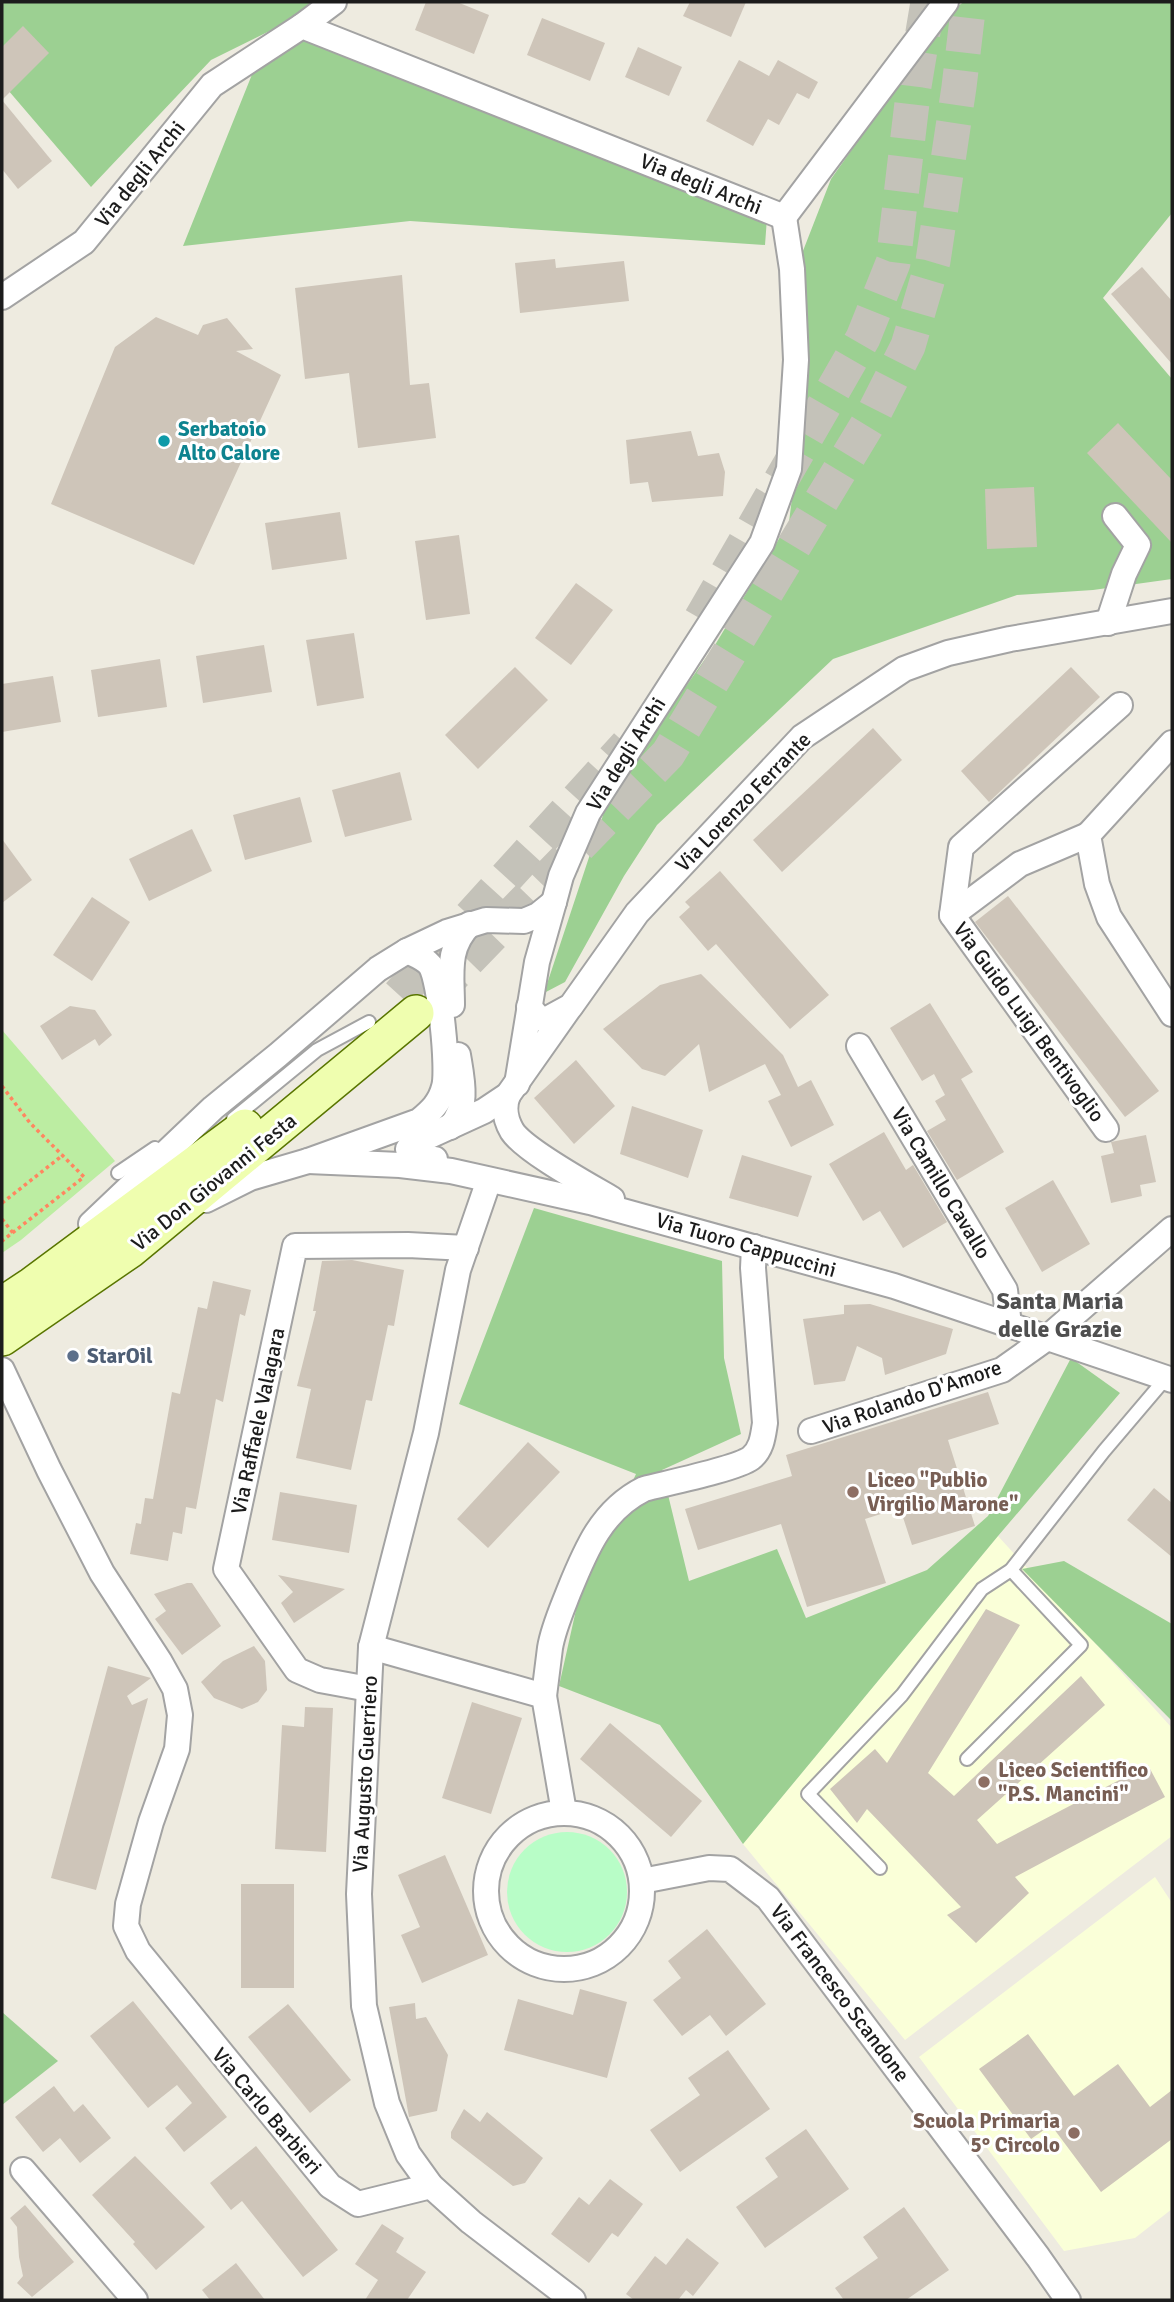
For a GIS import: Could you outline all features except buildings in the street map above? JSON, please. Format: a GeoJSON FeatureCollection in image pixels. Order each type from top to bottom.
{"type":"FeatureCollection","features":[{"type":"Feature","properties":{"kind":"main road","name":"Via Don Giovanni Festa"},"geometry":{"type":"LineString","coordinates":[[2,1305],[183,1175],[280,1101],[369,1022],[408,1004],[179,1212],[130,1250],[2,1338]]}},
{"type":"Feature","properties":{"kind":"street"},"geometry":{"type":"LineString","coordinates":[[302,26],[334,2]]}},
{"type":"Feature","properties":{"kind":"street"},"geometry":{"type":"LineString","coordinates":[[784,217],[946,2]]}},
{"type":"Feature","properties":{"kind":"street","name":"Via degli Archi"},"geometry":{"type":"LineString","coordinates":[[2,297],[84,242],[212,85],[302,26],[784,217],[792,269],[796,360],[789,469],[762,543],[588,813],[571,850],[537,962],[513,1089],[505,1105],[505,1114],[516,1137],[556,1165],[639,1215]]}},
{"type":"Feature","properties":{"kind":"street"},"geometry":{"type":"LineString","coordinates":[[1108,623],[1124,574],[1138,545],[1115,516]]}},
{"type":"Feature","properties":{"kind":"street","name":"Via Lorenzo Ferrante"},"geometry":{"type":"LineString","coordinates":[[513,1089],[637,913],[802,737],[904,668],[948,653],[1010,639],[1172,611]]}},
{"type":"Feature","properties":{"kind":"street"},"geometry":{"type":"LineString","coordinates":[[1145,617],[1172,626]]}},
{"type":"Feature","properties":{"kind":"street","name":"Via Guido Luigi Bentivoglio"},"geometry":{"type":"LineString","coordinates":[[1106,1129],[951,915],[961,847],[1120,705]]}},
{"type":"Feature","properties":{"kind":"street"},"geometry":{"type":"LineString","coordinates":[[1172,743],[1088,835],[1097,884],[1109,917],[1172,1014]]}},
{"type":"Feature","properties":{"kind":"street","name":"Via Guido Luigi Bentivoglio"},"geometry":{"type":"LineString","coordinates":[[951,915],[1020,864],[1088,835]]}},
{"type":"Feature","properties":{"kind":"street"},"geometry":{"type":"LineString","coordinates":[[32,1285],[92,1223],[129,1176],[156,1160],[213,1108],[378,969],[426,940],[486,920],[524,921],[538,915],[554,902]]}},
{"type":"Feature","properties":{"kind":"street"},"geometry":{"type":"LineString","coordinates":[[508,921],[526,934],[534,947],[537,962]]}},
{"type":"Feature","properties":{"kind":"street"},"geometry":{"type":"LineString","coordinates":[[450,1127],[459,1116],[463,1095],[453,1017],[452,960],[454,944],[470,924]]}},
{"type":"Feature","properties":{"kind":"street"},"geometry":{"type":"LineString","coordinates":[[179,1212],[250,1178],[308,1161],[419,1121],[433,1110],[445,1085],[444,1050],[435,975],[426,961],[407,951]]}},
{"type":"Feature","properties":{"kind":"street"},"geometry":{"type":"LineString","coordinates":[[529,1007],[542,1019],[571,1006]]}},
{"type":"Feature","properties":{"kind":"street","name":"Via Camillo Cavallo"},"geometry":{"type":"LineString","coordinates":[[859,1046],[1005,1290],[1009,1325]]}},
{"type":"Feature","properties":{"kind":"street"},"geometry":{"type":"LineString","coordinates":[[451,1171],[435,1159],[410,1155],[408,1149],[412,1144],[484,1111],[513,1089]]}},
{"type":"Feature","properties":{"kind":"street","name":"Via Tuoro Cappuccini"},"geometry":{"type":"LineString","coordinates":[[308,1161],[400,1165],[451,1171],[590,1202],[894,1286],[1169,1379]]}},
{"type":"Feature","properties":{"kind":"street","name":"Via Augusto Guerriero"},"geometry":{"type":"LineString","coordinates":[[489,1180],[458,1270],[426,1433],[372,1647],[359,1894],[364,2006],[387,2103],[408,2154],[430,2186],[471,2222],[573,2300]]}},
{"type":"Feature","properties":{"kind":"street","name":"Via Rolando D'Amore"},"geometry":{"type":"LineString","coordinates":[[811,1431],[1002,1370],[1047,1338],[1172,1229]]}},
{"type":"Feature","properties":{"kind":"street","name":"Via Raffaele Valagara"},"geometry":{"type":"LineString","coordinates":[[369,1689],[320,1680],[297,1670],[226,1569],[292,1259],[295,1246],[408,1245],[466,1248]]}},
{"type":"Feature","properties":{"kind":"street"},"geometry":{"type":"LineString","coordinates":[[564,1812],[544,1696],[551,1645],[584,1553],[612,1511],[630,1496],[645,1489],[741,1462],[758,1450],[762,1440],[765,1423],[753,1268],[754,1247]]}},
{"type":"Feature","properties":{"kind":"street","name":"Via Carlo Barbieri"},"geometry":{"type":"LineString","coordinates":[[2,1370],[102,1573],[175,1689],[180,1715],[177,1749],[151,1822],[128,1904],[126,1926],[138,1951],[330,2186],[358,2204],[430,2186]]}},
{"type":"Feature","properties":{"kind":"street"},"geometry":{"type":"LineString","coordinates":[[372,1647],[544,1696]]}},
{"type":"Feature","properties":{"kind":"street"},"geometry":{"type":"LineString","coordinates":[[564,1812],[586,1815],[607,1825],[624,1840],[636,1859],[642,1881],[641,1908],[631,1933],[613,1953],[601,1960],[589,1966],[562,1970],[536,1964],[512,1951],[496,1929],[487,1904],[487,1877],[496,1851],[514,1831],[537,1817],[564,1812]]}},
{"type":"Feature","properties":{"kind":"street","name":"Via Francesco Scandone"},"geometry":{"type":"LineString","coordinates":[[642,1881],[709,1868],[730,1869],[768,1898],[1068,2300]]}},
{"type":"Feature","properties":{"kind":"street"},"geometry":{"type":"LineString","coordinates":[[23,2170],[135,2300]]}},
{"type":"Feature","properties":{"kind":"lane"},"geometry":{"type":"LineString","coordinates":[[129,1176],[170,1170],[317,1050],[369,1022]]}},
{"type":"Feature","properties":{"kind":"lane"},"geometry":{"type":"LineString","coordinates":[[880,1868],[808,1794],[902,1695],[982,1589],[1011,1570],[1104,1451],[1169,1379]]}},
{"type":"Feature","properties":{"kind":"lane"},"geometry":{"type":"LineString","coordinates":[[967,1759],[1080,1645],[1011,1570]]}},
{"type":"Feature","properties":{"kind":"path"},"geometry":{"type":"LineString","coordinates":[[2,1086],[30,1123],[84,1177],[2,1241]]}},
{"type":"Feature","properties":{"kind":"path"},"geometry":{"type":"LineString","coordinates":[[2,1095],[6,1091]]}},
{"type":"Feature","properties":{"kind":"path"},"geometry":{"type":"LineString","coordinates":[[2,1203],[63,1154]]}},
{"type":"Feature","properties":{"kind":"path"},"geometry":{"type":"LineString","coordinates":[[2,1219],[13,1233]]}},
{"type":"Feature","properties":{"kind":"shaded area","name":"Liceo Scientifico \"P.S. Mancini\""},"geometry":{"type":"Polygon","coordinates":[[[998,1536],[1172,1728],[1172,1836],[905,2040],[743,1844],[998,1536]]]}},
{"type":"Feature","properties":{"kind":"shaded area","name":"Scuola Primaria 5° Circolo"},"geometry":{"type":"Polygon","coordinates":[[[1155,1877],[1172,1903],[1172,2209],[1135,2238],[1064,2251],[919,2057],[1155,1877]]]}},
{"type":"Feature","properties":{"kind":"green space"},"geometry":{"type":"Polygon","coordinates":[[[2,2],[328,2],[211,60],[91,187],[2,83],[2,2]]]}},
{"type":"Feature","properties":{"kind":"green space"},"geometry":{"type":"Polygon","coordinates":[[[964,2],[1172,2],[1172,213],[1103,298],[1172,379],[1172,579],[1093,590],[1017,595],[833,659],[657,825],[624,876],[565,982],[544,993],[610,794],[715,645],[789,522],[802,418],[801,256],[831,179],[950,11],[964,2]]]}},
{"type":"Feature","properties":{"kind":"green space"},"geometry":{"type":"Polygon","coordinates":[[[303,39],[767,218],[765,245],[410,221],[183,246],[253,72],[303,39]]]}},
{"type":"Feature","properties":{"kind":"green space"},"geometry":{"type":"Polygon","coordinates":[[[2,1030],[115,1161],[2,1253],[2,1030]]]}},
{"type":"Feature","properties":{"kind":"green space"},"geometry":{"type":"Polygon","coordinates":[[[534,1208],[722,1261],[724,1358],[741,1434],[662,1470],[689,1581],[777,1549],[806,1618],[927,1570],[988,1516],[1071,1358],[1120,1393],[743,1844],[660,1725],[559,1686],[580,1592],[636,1474],[459,1404],[534,1208]]]}},
{"type":"Feature","properties":{"kind":"green space"},"geometry":{"type":"Polygon","coordinates":[[[1064,1561],[1172,1624],[1172,1721],[1022,1569],[1064,1561]]]}},
{"type":"Feature","properties":{"kind":"green space"},"geometry":{"type":"Polygon","coordinates":[[[567,1832],[590,1836],[610,1849],[623,1869],[627,1892],[623,1915],[610,1935],[590,1948],[567,1952],[544,1948],[524,1935],[511,1915],[507,1892],[511,1869],[524,1849],[544,1836],[567,1832]]]}},
{"type":"Feature","properties":{"kind":"green space"},"geometry":{"type":"Polygon","coordinates":[[[2,2012],[58,2061],[2,2105],[2,2012]]]}},
{"type":"Feature","properties":{"kind":"tunnel"},"geometry":{"type":"LineString","coordinates":[[701,619],[863,338],[893,263],[914,86],[928,2]]}},
{"type":"Feature","properties":{"kind":"tunnel"},"geometry":{"type":"LineString","coordinates":[[431,998],[668,754],[872,417],[908,346],[933,261],[969,2]]}},
{"type":"Feature","properties":{"kind":"tunnel"},"geometry":{"type":"LineString","coordinates":[[399,995],[627,745]]}},
{"type":"Feature","properties":{"kind":"place","name":"Serbatoio Alto Calore"},"geometry":{"type":"Point","coordinates":[164,441]}},
{"type":"Feature","properties":{"kind":"place","name":"StarOil"},"geometry":{"type":"Point","coordinates":[73,1356]}},
{"type":"Feature","properties":{"kind":"place","name":"Liceo \"Publio Virgilio Marone\""},"geometry":{"type":"Point","coordinates":[853,1492]}},
{"type":"Feature","properties":{"kind":"place","name":"Liceo Scientifico \"P.S. Mancini\""},"geometry":{"type":"Point","coordinates":[984,1782]}},
{"type":"Feature","properties":{"kind":"place","name":"Scuola Primaria 5° Circolo"},"geometry":{"type":"Point","coordinates":[1074,2133]}},
{"type":"Feature","properties":{"kind":"district","name":"Santa Maria delle Grazie"},"geometry":{"type":"Point","coordinates":[1060,1315]}}]}
